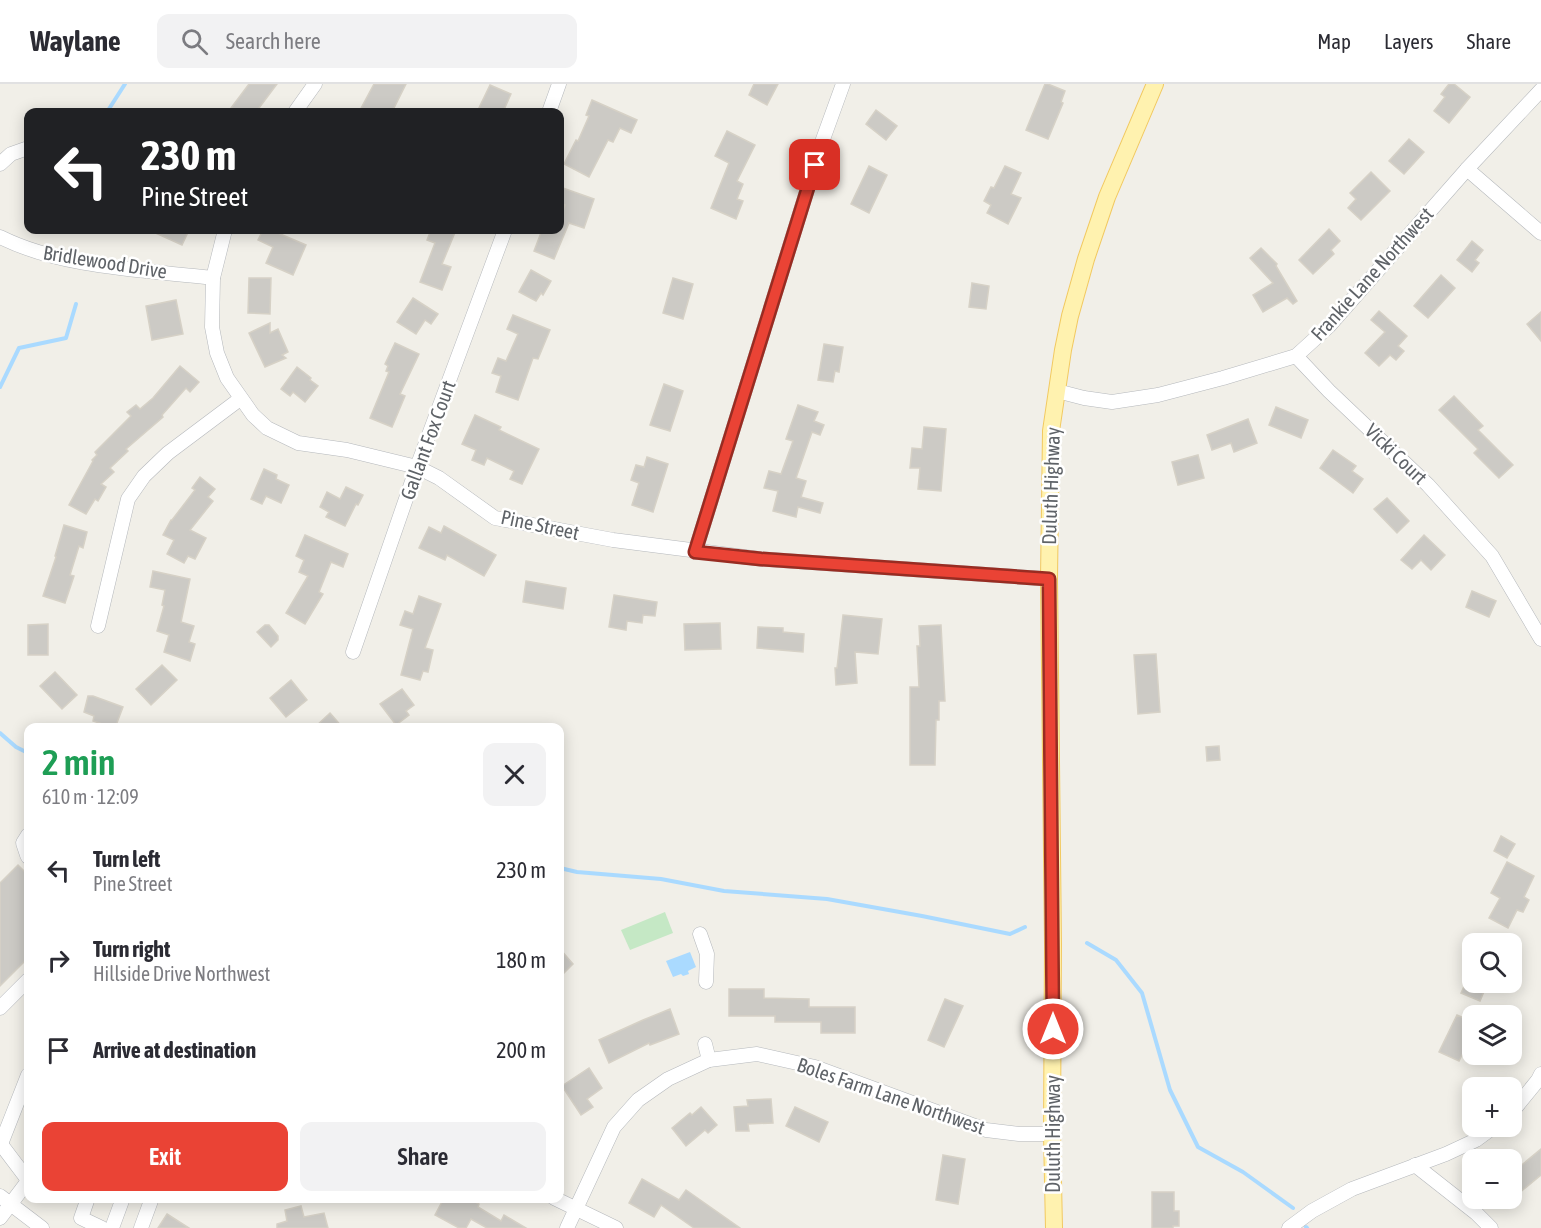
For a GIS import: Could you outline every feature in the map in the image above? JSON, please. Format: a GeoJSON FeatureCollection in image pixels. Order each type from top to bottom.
{"type":"FeatureCollection","features":[{"type":"Feature","properties":{"kind":"main road","name":"Duluth Highway"},"geometry":{"type":"LineString","coordinates":[[1054,1228],[1049,579],[1051,431],[1070,316],[1086,259],[1107,197],[1155,84]]}},
{"type":"Feature","properties":{"kind":"street"},"geometry":{"type":"LineString","coordinates":[[298,108],[315,84]]}},
{"type":"Feature","properties":{"kind":"street"},"geometry":{"type":"LineString","coordinates":[[550,108],[559,84]]}},
{"type":"Feature","properties":{"kind":"street"},"geometry":{"type":"LineString","coordinates":[[695,552],[819,153],[843,84]]}},
{"type":"Feature","properties":{"kind":"street","name":"Frankie Lane Northwest"},"geometry":{"type":"LineString","coordinates":[[1057,391],[1112,402],[1158,396],[1296,356],[1329,326],[1467,169],[1541,90]]}},
{"type":"Feature","properties":{"kind":"street"},"geometry":{"type":"LineString","coordinates":[[0,164],[11,154],[24,149]]}},
{"type":"Feature","properties":{"kind":"street"},"geometry":{"type":"LineString","coordinates":[[1467,169],[1541,233]]}},
{"type":"Feature","properties":{"kind":"street","name":"Pine Street"},"geometry":{"type":"LineString","coordinates":[[224,234],[213,278],[212,327],[217,353],[227,378],[253,415],[267,428],[298,443],[347,450],[417,467],[439,478],[495,518],[613,540],[761,559],[1049,579]]}},
{"type":"Feature","properties":{"kind":"street","name":"Gallant Fox Court"},"geometry":{"type":"LineString","coordinates":[[353,652],[417,467],[504,234]]}},
{"type":"Feature","properties":{"kind":"street","name":"Bridlewood Drive"},"geometry":{"type":"LineString","coordinates":[[0,237],[40,253],[72,260],[213,278]]}},
{"type":"Feature","properties":{"kind":"street","name":"Vicki Court"},"geometry":{"type":"LineString","coordinates":[[1296,356],[1329,391],[1428,485],[1492,556],[1541,639]]}},
{"type":"Feature","properties":{"kind":"street"},"geometry":{"type":"LineString","coordinates":[[98,626],[128,499],[144,476],[168,453],[240,399]]}},
{"type":"Feature","properties":{"kind":"street"},"geometry":{"type":"LineString","coordinates":[[700,934],[707,954],[706,982]]}},
{"type":"Feature","properties":{"kind":"street"},"geometry":{"type":"LineString","coordinates":[[0,1008],[24,984]]}},
{"type":"Feature","properties":{"kind":"street"},"geometry":{"type":"LineString","coordinates":[[705,1044],[709,1060]]}},
{"type":"Feature","properties":{"kind":"street","name":"Boles Farm Lane Northwest"},"geometry":{"type":"LineString","coordinates":[[567,1228],[614,1127],[638,1100],[668,1078],[709,1060],[757,1054],[815,1067],[986,1130],[1019,1134],[1052,1134]]}},
{"type":"Feature","properties":{"kind":"street"},"geometry":{"type":"LineString","coordinates":[[1522,1100],[1541,1074]]}},
{"type":"Feature","properties":{"kind":"street"},"geometry":{"type":"LineString","coordinates":[[24,1084],[0,1144],[24,1175]]}},
{"type":"Feature","properties":{"kind":"street"},"geometry":{"type":"LineString","coordinates":[[1289,1228],[1312,1211],[1352,1189],[1446,1154],[1480,1137]]}},
{"type":"Feature","properties":{"kind":"street"},"geometry":{"type":"LineString","coordinates":[[1415,1165],[1476,1213],[1491,1228]]}},
{"type":"Feature","properties":{"kind":"street"},"geometry":{"type":"LineString","coordinates":[[0,1218],[5,1200],[24,1183]]}},
{"type":"Feature","properties":{"kind":"street"},"geometry":{"type":"LineString","coordinates":[[5,1200],[42,1228]]}},
{"type":"Feature","properties":{"kind":"street"},"geometry":{"type":"LineString","coordinates":[[86,1203],[81,1218],[102,1228]]}},
{"type":"Feature","properties":{"kind":"street"},"geometry":{"type":"LineString","coordinates":[[112,1228],[121,1203]]}},
{"type":"Feature","properties":{"kind":"street"},"geometry":{"type":"LineString","coordinates":[[141,1228],[150,1203]]}},
{"type":"Feature","properties":{"kind":"street"},"geometry":{"type":"LineString","coordinates":[[564,1203],[616,1228]]}},
{"type":"Feature","properties":{"kind":"green space"},"geometry":{"type":"Polygon","coordinates":[[[665,912],[673,933],[630,950],[621,930],[665,912]]]}},
{"type":"Feature","properties":{"kind":"water"},"geometry":{"type":"Polygon","coordinates":[[[690,952],[696,967],[688,971],[689,974],[673,977],[666,961],[690,952]]]}},
{"type":"Feature","properties":{"kind":"building"},"geometry":{"type":"Polygon","coordinates":[[[249,84],[277,84],[259,108],[231,108],[249,84]]]}},
{"type":"Feature","properties":{"kind":"building"},"geometry":{"type":"Polygon","coordinates":[[[374,84],[406,84],[394,108],[361,108],[374,84]]]}},
{"type":"Feature","properties":{"kind":"building"},"geometry":{"type":"Polygon","coordinates":[[[754,84],[778,84],[767,105],[749,95],[754,84]]]}},
{"type":"Feature","properties":{"kind":"building"},"geometry":{"type":"Polygon","coordinates":[[[1045,84],[1065,91],[1061,102],[1063,103],[1048,139],[1026,130],[1045,84]]]}},
{"type":"Feature","properties":{"kind":"building"},"geometry":{"type":"Polygon","coordinates":[[[1449,84],[1454,84],[1470,97],[1449,123],[1434,111],[1445,97],[1441,94],[1449,84]]]}},
{"type":"Feature","properties":{"kind":"building"},"geometry":{"type":"Polygon","coordinates":[[[490,85],[511,94],[505,108],[479,108],[490,85]]]}},
{"type":"Feature","properties":{"kind":"building"},"geometry":{"type":"Polygon","coordinates":[[[592,100],[637,120],[631,133],[620,128],[613,142],[608,140],[589,177],[564,164],[589,116],[586,115],[592,100]]]}},
{"type":"Feature","properties":{"kind":"building"},"geometry":{"type":"Polygon","coordinates":[[[876,110],[897,126],[886,140],[866,124],[876,110]]]}},
{"type":"Feature","properties":{"kind":"building"},"geometry":{"type":"Polygon","coordinates":[[[727,131],[755,145],[737,181],[743,184],[737,199],[743,201],[736,219],[711,208],[729,163],[715,156],[727,131]]]}},
{"type":"Feature","properties":{"kind":"building"},"geometry":{"type":"Polygon","coordinates":[[[1409,139],[1424,152],[1404,174],[1389,161],[1409,139]]]}},
{"type":"Feature","properties":{"kind":"building"},"geometry":{"type":"Polygon","coordinates":[[[869,166],[887,175],[869,213],[851,204],[869,166]]]}},
{"type":"Feature","properties":{"kind":"building"},"geometry":{"type":"Polygon","coordinates":[[[1005,166],[1021,173],[1011,194],[1021,198],[1008,224],[987,213],[991,205],[984,201],[991,187],[994,188],[1005,166]]]}},
{"type":"Feature","properties":{"kind":"building"},"geometry":{"type":"Polygon","coordinates":[[[1371,172],[1390,191],[1361,220],[1348,208],[1356,199],[1350,193],[1371,172]]]}},
{"type":"Feature","properties":{"kind":"building"},"geometry":{"type":"Polygon","coordinates":[[[564,188],[594,199],[584,228],[569,223],[554,259],[534,251],[540,234],[564,234],[564,188]]]}},
{"type":"Feature","properties":{"kind":"building"},"geometry":{"type":"Polygon","coordinates":[[[1329,229],[1340,241],[1331,250],[1334,254],[1313,274],[1299,260],[1329,229]]]}},
{"type":"Feature","properties":{"kind":"building"},"geometry":{"type":"Polygon","coordinates":[[[158,234],[187,234],[182,245],[158,234]]]}},
{"type":"Feature","properties":{"kind":"building"},"geometry":{"type":"Polygon","coordinates":[[[261,234],[280,234],[306,245],[293,275],[266,263],[273,247],[258,240],[261,234]]]}},
{"type":"Feature","properties":{"kind":"building"},"geometry":{"type":"Polygon","coordinates":[[[429,234],[454,234],[442,264],[451,267],[442,290],[420,282],[435,243],[427,240],[429,234]]]}},
{"type":"Feature","properties":{"kind":"building"},"geometry":{"type":"Polygon","coordinates":[[[1472,241],[1483,250],[1475,260],[1479,263],[1472,272],[1457,260],[1472,241]]]}},
{"type":"Feature","properties":{"kind":"building"},"geometry":{"type":"Polygon","coordinates":[[[1261,248],[1277,264],[1276,266],[1297,301],[1293,304],[1287,298],[1263,312],[1253,295],[1273,283],[1250,258],[1261,248]]]}},
{"type":"Feature","properties":{"kind":"building"},"geometry":{"type":"Polygon","coordinates":[[[531,270],[551,281],[543,295],[541,293],[536,301],[519,292],[531,270]]]}},
{"type":"Feature","properties":{"kind":"building"},"geometry":{"type":"Polygon","coordinates":[[[1441,275],[1455,288],[1428,318],[1414,306],[1441,275]]]}},
{"type":"Feature","properties":{"kind":"building"},"geometry":{"type":"Polygon","coordinates":[[[249,278],[271,278],[270,314],[248,313],[249,278]]]}},
{"type":"Feature","properties":{"kind":"building"},"geometry":{"type":"Polygon","coordinates":[[[673,278],[693,284],[683,319],[663,313],[673,278]]]}},
{"type":"Feature","properties":{"kind":"building"},"geometry":{"type":"Polygon","coordinates":[[[972,283],[989,286],[986,309],[969,307],[972,283]]]}},
{"type":"Feature","properties":{"kind":"building"},"geometry":{"type":"Polygon","coordinates":[[[413,298],[438,314],[431,324],[425,320],[416,334],[397,322],[413,298]]]}},
{"type":"Feature","properties":{"kind":"building"},"geometry":{"type":"Polygon","coordinates":[[[176,300],[183,334],[152,340],[146,306],[176,300]]]}},
{"type":"Feature","properties":{"kind":"building"},"geometry":{"type":"Polygon","coordinates":[[[1379,311],[1407,336],[1398,346],[1404,351],[1396,360],[1390,355],[1379,366],[1365,353],[1385,332],[1371,320],[1379,311]]]}},
{"type":"Feature","properties":{"kind":"building"},"geometry":{"type":"Polygon","coordinates":[[[1541,312],[1541,341],[1527,324],[1541,312]]]}},
{"type":"Feature","properties":{"kind":"building"},"geometry":{"type":"Polygon","coordinates":[[[513,315],[550,330],[538,359],[533,358],[518,400],[496,392],[501,376],[492,373],[498,358],[506,361],[518,334],[507,329],[513,315]]]}},
{"type":"Feature","properties":{"kind":"building"},"geometry":{"type":"Polygon","coordinates":[[[270,323],[270,333],[278,329],[288,352],[282,355],[286,358],[265,367],[249,333],[270,323]]]}},
{"type":"Feature","properties":{"kind":"building"},"geometry":{"type":"Polygon","coordinates":[[[395,343],[419,354],[400,394],[405,396],[392,427],[370,418],[389,372],[386,371],[388,366],[385,364],[395,343]]]}},
{"type":"Feature","properties":{"kind":"building"},"geometry":{"type":"Polygon","coordinates":[[[824,344],[843,347],[839,372],[835,371],[833,382],[818,380],[824,344]]]}},
{"type":"Feature","properties":{"kind":"building"},"geometry":{"type":"Polygon","coordinates":[[[180,366],[199,382],[190,392],[186,388],[162,415],[163,417],[126,449],[128,451],[110,468],[114,472],[101,484],[106,487],[98,501],[95,499],[86,514],[69,505],[92,460],[97,455],[95,452],[131,416],[127,412],[136,405],[140,409],[153,398],[180,366]]]}},
{"type":"Feature","properties":{"kind":"building"},"geometry":{"type":"Polygon","coordinates":[[[297,367],[318,386],[305,402],[293,392],[290,396],[281,389],[297,367]]]}},
{"type":"Feature","properties":{"kind":"building"},"geometry":{"type":"Polygon","coordinates":[[[664,384],[683,391],[670,431],[650,425],[664,384]]]}},
{"type":"Feature","properties":{"kind":"building"},"geometry":{"type":"Polygon","coordinates":[[[1454,396],[1483,426],[1478,430],[1513,465],[1499,478],[1474,453],[1478,449],[1439,410],[1454,396]]]}},
{"type":"Feature","properties":{"kind":"building"},"geometry":{"type":"Polygon","coordinates":[[[798,405],[818,412],[814,421],[824,425],[820,435],[812,432],[796,478],[806,481],[801,497],[823,503],[820,513],[798,507],[796,517],[773,511],[778,491],[764,488],[769,471],[781,474],[793,441],[786,439],[798,405]]]}},
{"type":"Feature","properties":{"kind":"building"},"geometry":{"type":"Polygon","coordinates":[[[1276,407],[1308,420],[1301,438],[1269,425],[1276,407]]]}},
{"type":"Feature","properties":{"kind":"building"},"geometry":{"type":"Polygon","coordinates":[[[475,415],[501,427],[499,430],[539,449],[522,484],[510,479],[514,471],[487,458],[484,465],[472,460],[476,450],[462,444],[475,415]]]}},
{"type":"Feature","properties":{"kind":"building"},"geometry":{"type":"Polygon","coordinates":[[[1248,419],[1257,443],[1234,452],[1231,443],[1212,450],[1207,435],[1248,419]]]}},
{"type":"Feature","properties":{"kind":"building"},"geometry":{"type":"Polygon","coordinates":[[[924,427],[946,429],[941,491],[918,489],[920,468],[910,468],[912,448],[922,449],[924,427]]]}},
{"type":"Feature","properties":{"kind":"building"},"geometry":{"type":"Polygon","coordinates":[[[1333,450],[1356,466],[1352,471],[1363,479],[1353,493],[1320,468],[1333,450]]]}},
{"type":"Feature","properties":{"kind":"building"},"geometry":{"type":"Polygon","coordinates":[[[1198,455],[1204,478],[1178,485],[1172,462],[1198,455]]]}},
{"type":"Feature","properties":{"kind":"building"},"geometry":{"type":"Polygon","coordinates":[[[647,457],[668,464],[653,512],[632,505],[639,483],[631,480],[636,465],[644,467],[647,457]]]}},
{"type":"Feature","properties":{"kind":"building"},"geometry":{"type":"Polygon","coordinates":[[[264,469],[277,475],[276,479],[289,485],[281,503],[266,496],[262,504],[251,499],[264,469]]]}},
{"type":"Feature","properties":{"kind":"building"},"geometry":{"type":"Polygon","coordinates":[[[200,477],[215,489],[208,497],[213,501],[190,530],[206,538],[195,559],[188,556],[184,563],[167,554],[174,540],[163,535],[171,520],[195,490],[192,488],[200,477]]]}},
{"type":"Feature","properties":{"kind":"building"},"geometry":{"type":"Polygon","coordinates":[[[346,487],[363,495],[345,526],[326,517],[329,512],[320,507],[327,492],[340,499],[346,487]]]}},
{"type":"Feature","properties":{"kind":"building"},"geometry":{"type":"Polygon","coordinates":[[[1387,498],[1409,521],[1397,533],[1374,509],[1387,498]]]}},
{"type":"Feature","properties":{"kind":"building"},"geometry":{"type":"Polygon","coordinates":[[[64,525],[87,532],[83,548],[79,546],[70,575],[74,576],[65,603],[43,596],[64,525]]]}},
{"type":"Feature","properties":{"kind":"building"},"geometry":{"type":"Polygon","coordinates":[[[444,526],[496,555],[484,576],[447,555],[445,560],[419,548],[429,527],[441,533],[444,526]]]}},
{"type":"Feature","properties":{"kind":"building"},"geometry":{"type":"Polygon","coordinates":[[[305,535],[348,554],[343,567],[331,562],[319,592],[323,594],[305,624],[286,613],[308,576],[299,572],[304,560],[296,556],[305,535]]]}},
{"type":"Feature","properties":{"kind":"building"},"geometry":{"type":"Polygon","coordinates":[[[1424,535],[1445,555],[1431,570],[1421,560],[1412,569],[1401,560],[1424,535]]]}},
{"type":"Feature","properties":{"kind":"building"},"geometry":{"type":"Polygon","coordinates":[[[153,571],[190,579],[181,622],[194,626],[189,642],[195,644],[190,661],[164,652],[169,635],[157,631],[164,606],[162,605],[165,590],[150,587],[153,571]]]}},
{"type":"Feature","properties":{"kind":"building"},"geometry":{"type":"Polygon","coordinates":[[[526,581],[566,588],[563,609],[523,602],[526,581]]]}},
{"type":"Feature","properties":{"kind":"building"},"geometry":{"type":"Polygon","coordinates":[[[1472,591],[1496,601],[1489,617],[1466,607],[1472,591]]]}},
{"type":"Feature","properties":{"kind":"building"},"geometry":{"type":"Polygon","coordinates":[[[614,595],[657,602],[655,616],[643,615],[642,623],[627,621],[626,630],[609,627],[614,595]]]}},
{"type":"Feature","properties":{"kind":"building"},"geometry":{"type":"Polygon","coordinates":[[[419,596],[441,604],[425,648],[433,650],[428,672],[423,671],[420,680],[401,675],[413,629],[400,625],[405,611],[413,614],[419,596]]]}},
{"type":"Feature","properties":{"kind":"building"},"geometry":{"type":"Polygon","coordinates":[[[843,615],[882,619],[878,654],[855,652],[857,683],[836,685],[835,668],[837,668],[843,615]]]}},
{"type":"Feature","properties":{"kind":"building"},"geometry":{"type":"Polygon","coordinates":[[[720,623],[721,649],[685,650],[684,624],[720,623]]]}},
{"type":"Feature","properties":{"kind":"building"},"geometry":{"type":"Polygon","coordinates":[[[48,624],[48,655],[28,655],[28,625],[48,624]]]}},
{"type":"Feature","properties":{"kind":"building"},"geometry":{"type":"Polygon","coordinates":[[[265,625],[269,625],[278,636],[278,640],[271,647],[257,632],[265,625]]]}},
{"type":"Feature","properties":{"kind":"building"},"geometry":{"type":"Polygon","coordinates":[[[941,625],[945,701],[939,701],[939,720],[936,720],[935,765],[910,765],[910,687],[919,687],[917,646],[920,646],[919,626],[941,625]]]}},
{"type":"Feature","properties":{"kind":"building"},"geometry":{"type":"Polygon","coordinates":[[[758,627],[783,628],[783,632],[804,634],[803,652],[757,648],[758,627]]]}},
{"type":"Feature","properties":{"kind":"building"},"geometry":{"type":"Polygon","coordinates":[[[1156,654],[1160,712],[1138,714],[1134,655],[1156,654]]]}},
{"type":"Feature","properties":{"kind":"building"},"geometry":{"type":"Polygon","coordinates":[[[162,665],[177,680],[151,705],[136,689],[162,665]]]}},
{"type":"Feature","properties":{"kind":"building"},"geometry":{"type":"Polygon","coordinates":[[[55,672],[77,695],[62,709],[40,686],[55,672]]]}},
{"type":"Feature","properties":{"kind":"building"},"geometry":{"type":"Polygon","coordinates":[[[291,680],[307,700],[286,717],[270,698],[291,680]]]}},
{"type":"Feature","properties":{"kind":"building"},"geometry":{"type":"Polygon","coordinates":[[[402,689],[414,705],[406,711],[409,715],[399,723],[394,723],[380,704],[402,689]]]}},
{"type":"Feature","properties":{"kind":"building"},"geometry":{"type":"Polygon","coordinates":[[[88,696],[123,707],[117,723],[93,721],[94,716],[84,712],[88,696]]]}},
{"type":"Feature","properties":{"kind":"building"},"geometry":{"type":"Polygon","coordinates":[[[330,713],[339,723],[319,723],[330,713]]]}},
{"type":"Feature","properties":{"kind":"building"},"geometry":{"type":"Polygon","coordinates":[[[1219,746],[1220,760],[1207,761],[1206,747],[1219,746]]]}},
{"type":"Feature","properties":{"kind":"building"},"geometry":{"type":"Polygon","coordinates":[[[1501,836],[1515,844],[1507,858],[1494,851],[1501,836]]]}},
{"type":"Feature","properties":{"kind":"building"},"geometry":{"type":"Polygon","coordinates":[[[1507,862],[1534,876],[1524,897],[1529,900],[1523,912],[1517,910],[1508,928],[1489,918],[1500,898],[1491,893],[1507,862]]]}},
{"type":"Feature","properties":{"kind":"building"},"geometry":{"type":"Polygon","coordinates":[[[18,865],[24,871],[24,962],[0,986],[0,883],[18,865]]]}},
{"type":"Feature","properties":{"kind":"building"},"geometry":{"type":"Polygon","coordinates":[[[564,954],[573,964],[564,973],[564,954]]]}},
{"type":"Feature","properties":{"kind":"building"},"geometry":{"type":"Polygon","coordinates":[[[729,989],[764,989],[764,998],[809,999],[809,1007],[855,1007],[855,1033],[821,1033],[821,1022],[775,1022],[775,1016],[729,1016],[729,989]]]}},
{"type":"Feature","properties":{"kind":"building"},"geometry":{"type":"Polygon","coordinates":[[[1462,991],[1462,993],[1483,993],[1480,1001],[1461,993],[1462,991]]]}},
{"type":"Feature","properties":{"kind":"building"},"geometry":{"type":"Polygon","coordinates":[[[945,999],[963,1006],[944,1047],[928,1040],[945,999]]]}},
{"type":"Feature","properties":{"kind":"building"},"geometry":{"type":"Polygon","coordinates":[[[670,1009],[679,1034],[650,1045],[649,1043],[609,1063],[599,1040],[670,1009]]]}},
{"type":"Feature","properties":{"kind":"building"},"geometry":{"type":"Polygon","coordinates":[[[1457,1015],[1462,1017],[1462,1055],[1459,1061],[1439,1052],[1457,1015]]]}},
{"type":"Feature","properties":{"kind":"building"},"geometry":{"type":"Polygon","coordinates":[[[589,1068],[602,1088],[587,1099],[593,1107],[581,1115],[564,1089],[564,1085],[589,1068]]]}},
{"type":"Feature","properties":{"kind":"building"},"geometry":{"type":"Polygon","coordinates":[[[771,1099],[773,1123],[748,1124],[749,1131],[736,1131],[734,1107],[748,1106],[747,1100],[771,1099]]]}},
{"type":"Feature","properties":{"kind":"building"},"geometry":{"type":"Polygon","coordinates":[[[701,1107],[717,1125],[708,1133],[705,1130],[686,1146],[672,1128],[701,1107]]]}},
{"type":"Feature","properties":{"kind":"building"},"geometry":{"type":"Polygon","coordinates":[[[795,1107],[828,1122],[819,1142],[786,1126],[795,1107]]]}},
{"type":"Feature","properties":{"kind":"building"},"geometry":{"type":"Polygon","coordinates":[[[1541,1149],[1541,1175],[1522,1191],[1522,1165],[1541,1149]]]}},
{"type":"Feature","properties":{"kind":"building"},"geometry":{"type":"Polygon","coordinates":[[[943,1155],[965,1159],[958,1204],[936,1200],[943,1155]]]}},
{"type":"Feature","properties":{"kind":"building"},"geometry":{"type":"Polygon","coordinates":[[[642,1179],[679,1200],[686,1190],[740,1228],[694,1228],[661,1205],[654,1217],[629,1203],[642,1179]]]}},
{"type":"Feature","properties":{"kind":"building"},"geometry":{"type":"Polygon","coordinates":[[[1152,1192],[1174,1192],[1174,1211],[1179,1211],[1179,1226],[1152,1228],[1152,1192]]]}},
{"type":"Feature","properties":{"kind":"building"},"geometry":{"type":"Polygon","coordinates":[[[441,1203],[477,1203],[478,1207],[501,1221],[504,1215],[526,1228],[487,1228],[471,1219],[466,1228],[459,1228],[435,1215],[441,1203]]]}},
{"type":"Feature","properties":{"kind":"building"},"geometry":{"type":"Polygon","coordinates":[[[301,1206],[304,1217],[324,1213],[328,1228],[277,1228],[277,1224],[287,1221],[285,1210],[301,1206]]]}},
{"type":"Feature","properties":{"kind":"building"},"geometry":{"type":"Polygon","coordinates":[[[167,1214],[189,1228],[158,1228],[167,1214]]]}},
{"type":"Feature","properties":{"kind":"waterway"},"geometry":{"type":"LineString","coordinates":[[110,108],[125,84]]}},
{"type":"Feature","properties":{"kind":"waterway"},"geometry":{"type":"LineString","coordinates":[[0,387],[19,348],[66,338],[76,304]]}},
{"type":"Feature","properties":{"kind":"waterway"},"geometry":{"type":"LineString","coordinates":[[0,733],[24,751]]}},
{"type":"Feature","properties":{"kind":"waterway"},"geometry":{"type":"LineString","coordinates":[[564,869],[661,879],[724,891],[827,899],[1010,934],[1025,927]]}},
{"type":"Feature","properties":{"kind":"waterway"},"geometry":{"type":"LineString","coordinates":[[1087,943],[1116,960],[1142,993],[1170,1090],[1198,1147],[1243,1172],[1293,1208]]}},
{"type":"Feature","properties":{"kind":"route"},"geometry":{"type":"LineString","coordinates":[[815,165],[695,552],[761,559],[1049,579],[1053,1029]]}}]}
